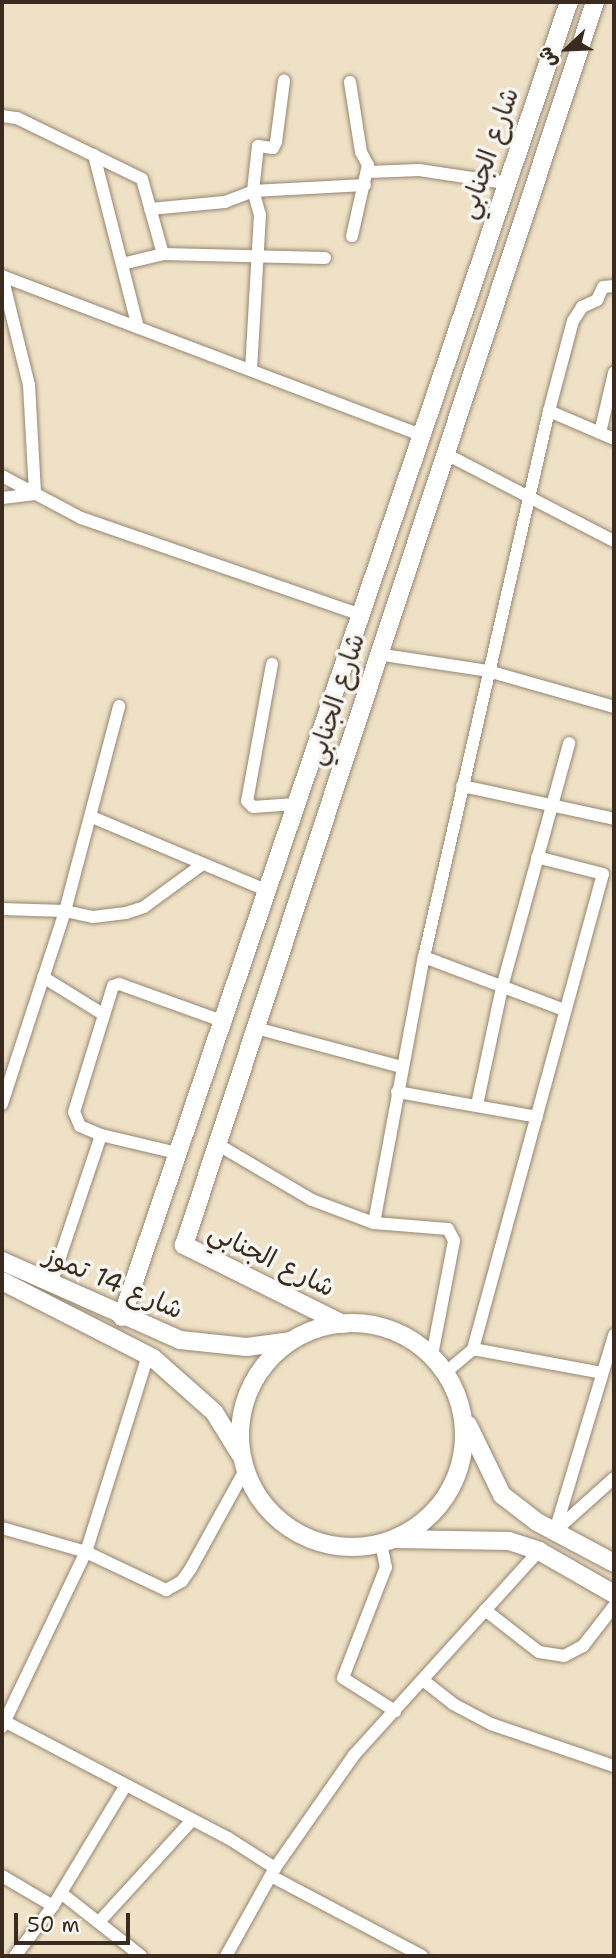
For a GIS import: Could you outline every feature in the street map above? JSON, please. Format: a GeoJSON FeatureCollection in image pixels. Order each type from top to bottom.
{"type":"FeatureCollection","features":[{"type":"Feature","properties":{"kind":"street","name":"شارع الجنابي"},"geometry":{"type":"LineString","coordinates":[[122,1317],[505,183],[569,2]]}},
{"type":"Feature","properties":{"kind":"street","name":"شارع الجنابي"},"geometry":{"type":"LineString","coordinates":[[343,1324],[184,1245],[377,654],[595,2]]}},
{"type":"Feature","properties":{"kind":"street"},"geometry":{"type":"LineString","coordinates":[[251,370],[260,215],[253,191],[258,146],[273,148],[276,142],[284,81]]}},
{"type":"Feature","properties":{"kind":"street"},"geometry":{"type":"LineString","coordinates":[[350,82],[366,178],[352,236]]}},
{"type":"Feature","properties":{"kind":"street"},"geometry":{"type":"LineString","coordinates":[[2,116],[94,155],[142,179],[163,254]]}},
{"type":"Feature","properties":{"kind":"street"},"geometry":{"type":"LineString","coordinates":[[94,155],[138,327]]}},
{"type":"Feature","properties":{"kind":"street"},"geometry":{"type":"LineString","coordinates":[[150,209],[225,202],[253,191],[419,170],[505,183]]}},
{"type":"Feature","properties":{"kind":"street"},"geometry":{"type":"LineString","coordinates":[[122,264],[163,254],[325,258]]}},
{"type":"Feature","properties":{"kind":"street"},"geometry":{"type":"LineString","coordinates":[[2,276],[420,435]]}},
{"type":"Feature","properties":{"kind":"street"},"geometry":{"type":"LineString","coordinates":[[2,276],[29,385],[35,494]]}},
{"type":"Feature","properties":{"kind":"street"},"geometry":{"type":"LineString","coordinates":[[374,1223],[424,957],[548,411],[573,321],[582,307],[597,300],[603,287],[614,286]]}},
{"type":"Feature","properties":{"kind":"street"},"geometry":{"type":"LineString","coordinates":[[600,433],[614,373]]}},
{"type":"Feature","properties":{"kind":"street"},"geometry":{"type":"LineString","coordinates":[[548,411],[614,439]]}},
{"type":"Feature","properties":{"kind":"street"},"geometry":{"type":"LineString","coordinates":[[446,454],[527,499],[614,541]]}},
{"type":"Feature","properties":{"kind":"street"},"geometry":{"type":"LineString","coordinates":[[2,476],[81,518],[359,614]]}},
{"type":"Feature","properties":{"kind":"street"},"geometry":{"type":"LineString","coordinates":[[2,498],[35,494]]}},
{"type":"Feature","properties":{"kind":"street"},"geometry":{"type":"LineString","coordinates":[[377,654],[488,671],[614,707]]}},
{"type":"Feature","properties":{"kind":"street"},"geometry":{"type":"LineString","coordinates":[[272,664],[247,801],[253,807],[295,804]]}},
{"type":"Feature","properties":{"kind":"street"},"geometry":{"type":"LineString","coordinates":[[2,1104],[65,911],[92,817],[119,706]]}},
{"type":"Feature","properties":{"kind":"street"},"geometry":{"type":"LineString","coordinates":[[477,1105],[502,987],[537,857],[554,808],[569,743]]}},
{"type":"Feature","properties":{"kind":"street"},"geometry":{"type":"LineString","coordinates":[[462,786],[614,819]]}},
{"type":"Feature","properties":{"kind":"street"},"geometry":{"type":"LineString","coordinates":[[92,817],[200,866],[266,890]]}},
{"type":"Feature","properties":{"kind":"street"},"geometry":{"type":"LineString","coordinates":[[446,1372],[473,1349],[603,874],[537,857]]}},
{"type":"Feature","properties":{"kind":"street"},"geometry":{"type":"LineString","coordinates":[[2,908],[65,911],[93,917],[126,913],[144,906],[200,866]]}},
{"type":"Feature","properties":{"kind":"street"},"geometry":{"type":"LineString","coordinates":[[424,957],[564,1010]]}},
{"type":"Feature","properties":{"kind":"street"},"geometry":{"type":"LineString","coordinates":[[43,977],[103,1014]]}},
{"type":"Feature","properties":{"kind":"street"},"geometry":{"type":"LineString","coordinates":[[177,1153],[101,1135],[80,1126],[74,1112],[109,992],[119,984],[222,1021]]}},
{"type":"Feature","properties":{"kind":"street"},"geometry":{"type":"LineString","coordinates":[[256,1028],[402,1067]]}},
{"type":"Feature","properties":{"kind":"street"},"geometry":{"type":"LineString","coordinates":[[397,1092],[537,1117]]}},
{"type":"Feature","properties":{"kind":"street"},"geometry":{"type":"LineString","coordinates":[[51,1284],[101,1135]]}},
{"type":"Feature","properties":{"kind":"street"},"geometry":{"type":"LineString","coordinates":[[217,1144],[312,1200],[374,1223],[447,1229],[452,1234],[447,1295],[432,1355]]}},
{"type":"Feature","properties":{"kind":"street","name":"شارع 14 تموز"},"geometry":{"type":"LineString","coordinates":[[2,1261],[122,1317],[180,1340],[247,1347],[290,1341]]}},
{"type":"Feature","properties":{"kind":"street","name":"شارع 14 تموز"},"geometry":{"type":"LineString","coordinates":[[2,1281],[148,1354],[184,1381],[214,1412],[243,1463]]}},
{"type":"Feature","properties":{"kind":"street"},"geometry":{"type":"LineString","coordinates":[[614,1563],[555,1531],[502,1495],[446,1372],[432,1355],[400,1333],[363,1322],[325,1325],[290,1341],[270,1358],[249,1391],[239,1430],[243,1463],[257,1496],[275,1518],[298,1534],[334,1546],[389,1541],[509,1541],[539,1551],[614,1594]]}},
{"type":"Feature","properties":{"kind":"street"},"geometry":{"type":"LineString","coordinates":[[555,1531],[614,1335]]}},
{"type":"Feature","properties":{"kind":"street"},"geometry":{"type":"LineString","coordinates":[[473,1349],[603,1373]]}},
{"type":"Feature","properties":{"kind":"street"},"geometry":{"type":"LineString","coordinates":[[148,1354],[86,1552],[3,1723],[192,1820],[273,1872],[422,1956]]}},
{"type":"Feature","properties":{"kind":"street"},"geometry":{"type":"LineString","coordinates":[[395,1711],[343,1678],[386,1567],[389,1541],[439,1507],[456,1478],[464,1446],[462,1412]]}},
{"type":"Feature","properties":{"kind":"street"},"geometry":{"type":"LineString","coordinates":[[2,1528],[86,1552],[166,1590],[183,1581],[191,1568],[243,1463]]}},
{"type":"Feature","properties":{"kind":"street"},"geometry":{"type":"LineString","coordinates":[[555,1531],[614,1478]]}},
{"type":"Feature","properties":{"kind":"street"},"geometry":{"type":"LineString","coordinates":[[226,1956],[313,1808],[395,1711],[539,1551]]}},
{"type":"Feature","properties":{"kind":"street"},"geometry":{"type":"LineString","coordinates":[[485,1610],[539,1652],[564,1656],[583,1646],[614,1606]]}},
{"type":"Feature","properties":{"kind":"street"},"geometry":{"type":"LineString","coordinates":[[424,1681],[453,1704],[491,1724],[614,1766]]}},
{"type":"Feature","properties":{"kind":"street"},"geometry":{"type":"LineString","coordinates":[[15,1956],[53,1906],[125,1785]]}},
{"type":"Feature","properties":{"kind":"street"},"geometry":{"type":"LineString","coordinates":[[99,1922],[192,1820]]}},
{"type":"Feature","properties":{"kind":"street"},"geometry":{"type":"LineString","coordinates":[[2,1876],[53,1906]]}},
{"type":"Feature","properties":{"kind":"street"},"geometry":{"type":"LineString","coordinates":[[61,1893],[141,1956]]}}]}
